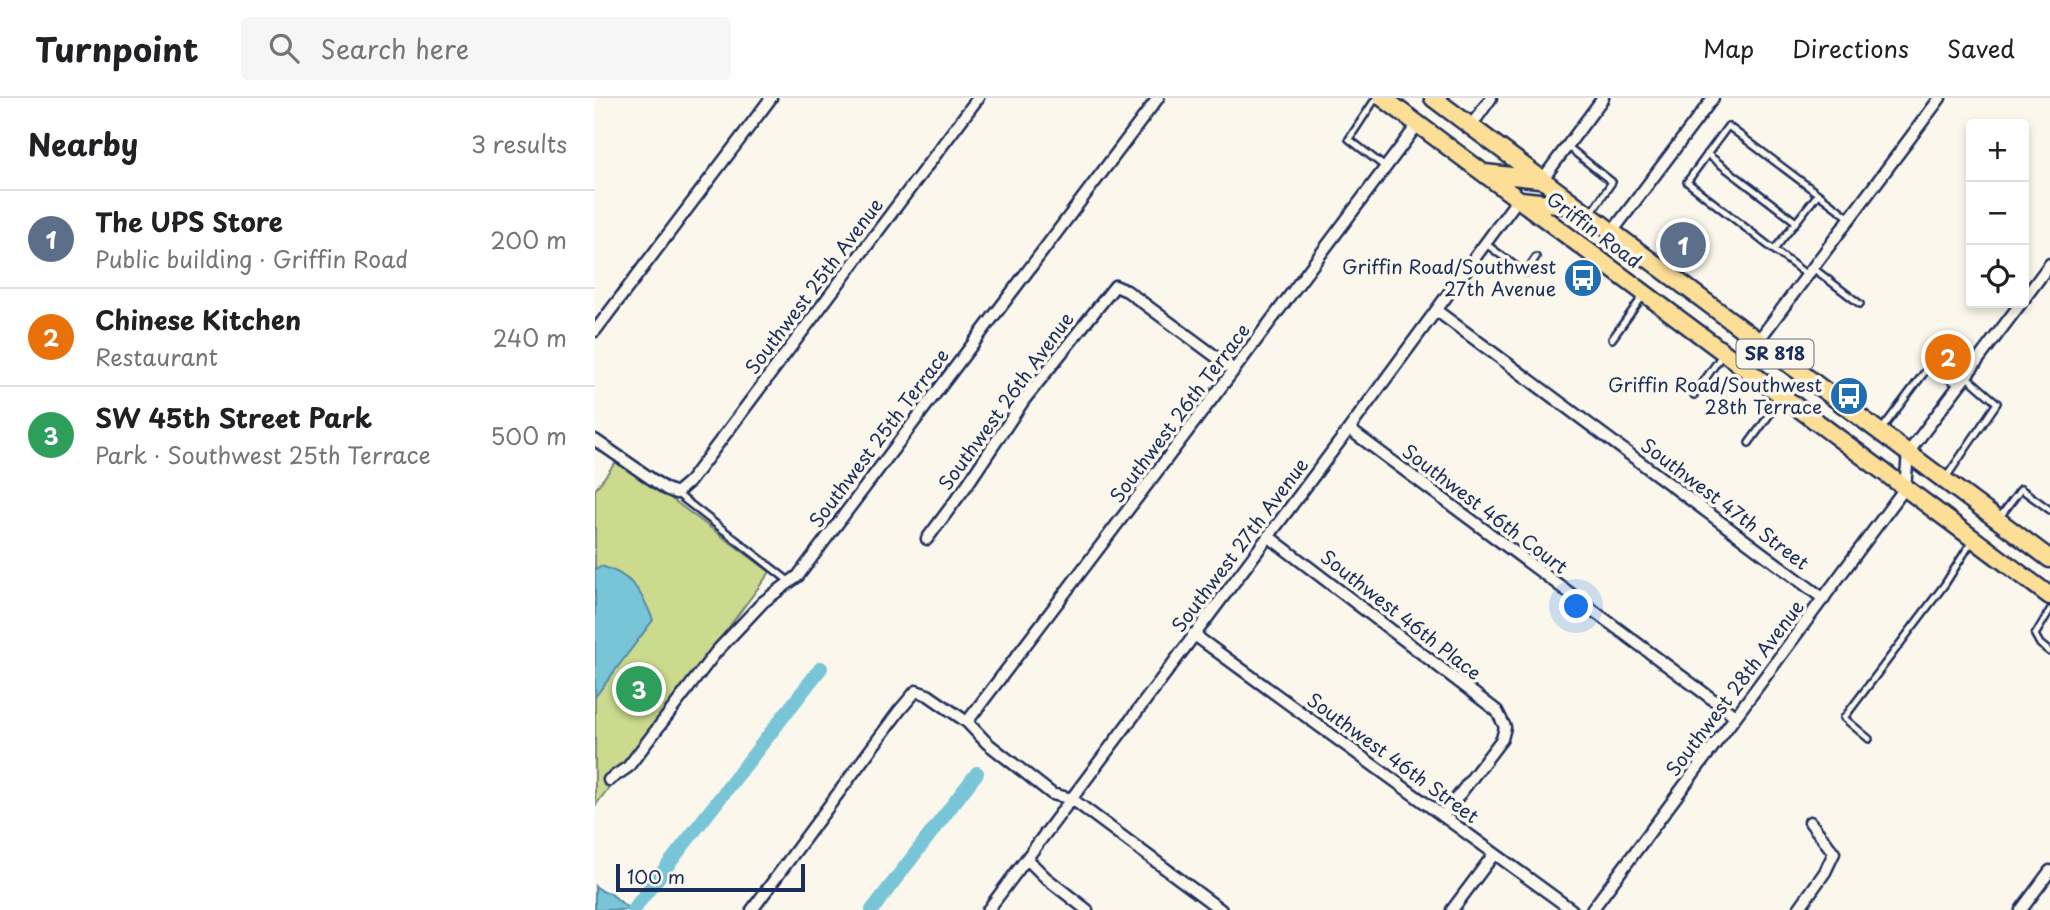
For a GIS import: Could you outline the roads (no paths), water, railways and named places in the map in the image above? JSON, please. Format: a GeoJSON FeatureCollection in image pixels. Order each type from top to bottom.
{"type":"FeatureCollection","features":[{"type":"Feature","properties":{"kind":"main road","name":"Griffin Road"},"geometry":{"type":"LineString","coordinates":[[1383,98],[2050,596]]}},
{"type":"Feature","properties":{"kind":"main road","name":"Griffin Road"},"geometry":{"type":"LineString","coordinates":[[1433,98],[2050,559]]}},
{"type":"Feature","properties":{"kind":"main road"},"geometry":{"type":"LineString","coordinates":[[1483,173],[1542,180]]}},
{"type":"Feature","properties":{"kind":"main road"},"geometry":{"type":"LineString","coordinates":[[1518,199],[1584,211]]}},
{"type":"Feature","properties":{"kind":"street"},"geometry":{"type":"LineString","coordinates":[[595,331],[771,98]]}},
{"type":"Feature","properties":{"kind":"street","name":"Southwest 25th Avenue"},"geometry":{"type":"LineString","coordinates":[[676,494],[690,481],[978,98]]}},
{"type":"Feature","properties":{"kind":"street","name":"Southwest 25th Terrace"},"geometry":{"type":"LineString","coordinates":[[609,780],[628,767],[716,652],[762,602],[798,576],[1158,98]]}},
{"type":"Feature","properties":{"kind":"street"},"geometry":{"type":"LineString","coordinates":[[1471,126],[1491,98]]}},
{"type":"Feature","properties":{"kind":"street"},"geometry":{"type":"LineString","coordinates":[[1542,180],[1603,98]]}},
{"type":"Feature","properties":{"kind":"street"},"geometry":{"type":"LineString","coordinates":[[1612,232],[1713,98]]}},
{"type":"Feature","properties":{"kind":"street"},"geometry":{"type":"LineString","coordinates":[[1740,365],[1940,98]]}},
{"type":"Feature","properties":{"kind":"street","name":"Southwest 26th Terrace"},"geometry":{"type":"LineString","coordinates":[[967,722],[1418,124]]}},
{"type":"Feature","properties":{"kind":"street","name":"Southwest 27th Avenue"},"geometry":{"type":"LineString","coordinates":[[988,910],[1518,199]]}},
{"type":"Feature","properties":{"kind":"street"},"geometry":{"type":"LineString","coordinates":[[2029,292],[2050,264]]}},
{"type":"Feature","properties":{"kind":"street","name":"Southwest 26th Avenue"},"geometry":{"type":"LineString","coordinates":[[927,538],[967,485],[1024,400],[1115,286],[1127,291],[1234,370]]}},
{"type":"Feature","properties":{"kind":"street"},"geometry":{"type":"LineString","coordinates":[[1905,488],[1908,453],[2017,308]]}},
{"type":"Feature","properties":{"kind":"street","name":"Southwest 47th Street"},"geometry":{"type":"LineString","coordinates":[[1437,311],[1824,599]]}},
{"type":"Feature","properties":{"kind":"street","name":"Southwest 46th Court"},"geometry":{"type":"LineString","coordinates":[[1349,429],[1735,716]]}},
{"type":"Feature","properties":{"kind":"street"},"geometry":{"type":"LineString","coordinates":[[595,440],[676,494]]}},
{"type":"Feature","properties":{"kind":"street","name":"Southwest 28th Avenue"},"geometry":{"type":"LineString","coordinates":[[1592,910],[1905,488]]}},
{"type":"Feature","properties":{"kind":"street","name":"Southwest 46th Place"},"geometry":{"type":"LineString","coordinates":[[1268,536],[1497,711],[1505,727],[1502,739],[1443,816]]}},
{"type":"Feature","properties":{"kind":"street","name":"Southwest 46th Street"},"geometry":{"type":"LineString","coordinates":[[1193,634],[1572,910]]}},
{"type":"Feature","properties":{"kind":"street"},"geometry":{"type":"LineString","coordinates":[[752,910],[916,691],[928,695],[967,722],[987,743],[1052,794],[1072,799],[1221,910]]}},
{"type":"Feature","properties":{"kind":"street"},"geometry":{"type":"LineString","coordinates":[[1798,910],[1825,872],[1834,853],[1810,822]]}},
{"type":"Feature","properties":{"kind":"street"},"geometry":{"type":"LineString","coordinates":[[1452,910],[1494,854]]}},
{"type":"Feature","properties":{"kind":"street"},"geometry":{"type":"LineString","coordinates":[[1027,859],[1046,878],[1087,910]]}},
{"type":"Feature","properties":{"kind":"street"},"geometry":{"type":"LineString","coordinates":[[2021,910],[2050,870]]}},
{"type":"Feature","properties":{"kind":"lane"},"geometry":{"type":"LineString","coordinates":[[1375,98],[1349,139],[1386,167]]}},
{"type":"Feature","properties":{"kind":"lane"},"geometry":{"type":"LineString","coordinates":[[1850,218],[1728,126],[1687,182],[1774,250],[1860,304]]}},
{"type":"Feature","properties":{"kind":"lane"},"geometry":{"type":"LineString","coordinates":[[1567,146],[1612,182],[1584,211]]}},
{"type":"Feature","properties":{"kind":"lane"},"geometry":{"type":"LineString","coordinates":[[1707,154],[1796,222]]}},
{"type":"Feature","properties":{"kind":"lane"},"geometry":{"type":"LineString","coordinates":[[1774,250],[1818,194]]}},
{"type":"Feature","properties":{"kind":"lane"},"geometry":{"type":"LineString","coordinates":[[1486,244],[1525,273],[1536,257]]}},
{"type":"Feature","properties":{"kind":"lane"},"geometry":{"type":"LineString","coordinates":[[1612,339],[1645,294]]}},
{"type":"Feature","properties":{"kind":"lane"},"geometry":{"type":"LineString","coordinates":[[1693,395],[1724,352]]}},
{"type":"Feature","properties":{"kind":"lane"},"geometry":{"type":"LineString","coordinates":[[1879,432],[1930,365],[1959,386]]}},
{"type":"Feature","properties":{"kind":"lane"},"geometry":{"type":"LineString","coordinates":[[1944,480],[1997,403],[1966,376]]}},
{"type":"Feature","properties":{"kind":"lane"},"geometry":{"type":"LineString","coordinates":[[1749,443],[1783,397]]}},
{"type":"Feature","properties":{"kind":"lane"},"geometry":{"type":"LineString","coordinates":[[1998,520],[2021,489],[2050,510]]}},
{"type":"Feature","properties":{"kind":"lane"},"geometry":{"type":"LineString","coordinates":[[676,494],[790,582]]}},
{"type":"Feature","properties":{"kind":"lane"},"geometry":{"type":"LineString","coordinates":[[1869,739],[1844,718],[1944,584],[1974,539]]}},
{"type":"Feature","properties":{"kind":"lane"},"geometry":{"type":"LineString","coordinates":[[2050,610],[2035,635],[2040,644],[2050,652]]}},
{"type":"Feature","properties":{"kind":"water"},"geometry":{"type":"Polygon","coordinates":[[[601,566],[621,574],[635,586],[653,620],[595,697],[595,569],[601,566]]]}},
{"type":"Feature","properties":{"kind":"water"},"geometry":{"type":"Polygon","coordinates":[[[595,886],[610,893],[630,910],[595,910],[595,886]]]}},
{"type":"Feature","properties":{"kind":"waterway"},"geometry":{"type":"LineString","coordinates":[[633,910],[821,668]]}},
{"type":"Feature","properties":{"kind":"waterway"},"geometry":{"type":"LineString","coordinates":[[872,910],[977,773]]}},
{"type":"Feature","properties":{"kind":"place","name":"The UPS Store"},"geometry":{"type":"Point","coordinates":[1683,245]}},
{"type":"Feature","properties":{"kind":"place","name":"Griffin Road/Southwest 27th Avenue"},"geometry":{"type":"Point","coordinates":[1583,278]}},
{"type":"Feature","properties":{"kind":"place","name":"Chinese Kitchen"},"geometry":{"type":"Point","coordinates":[1948,357]}},
{"type":"Feature","properties":{"kind":"place","name":"Griffin Road/Southwest 28th Terrace"},"geometry":{"type":"Point","coordinates":[1849,396]}},
{"type":"Feature","properties":{"kind":"place","name":"SW 45th Street Park"},"geometry":{"type":"Point","coordinates":[639,689]}}]}
